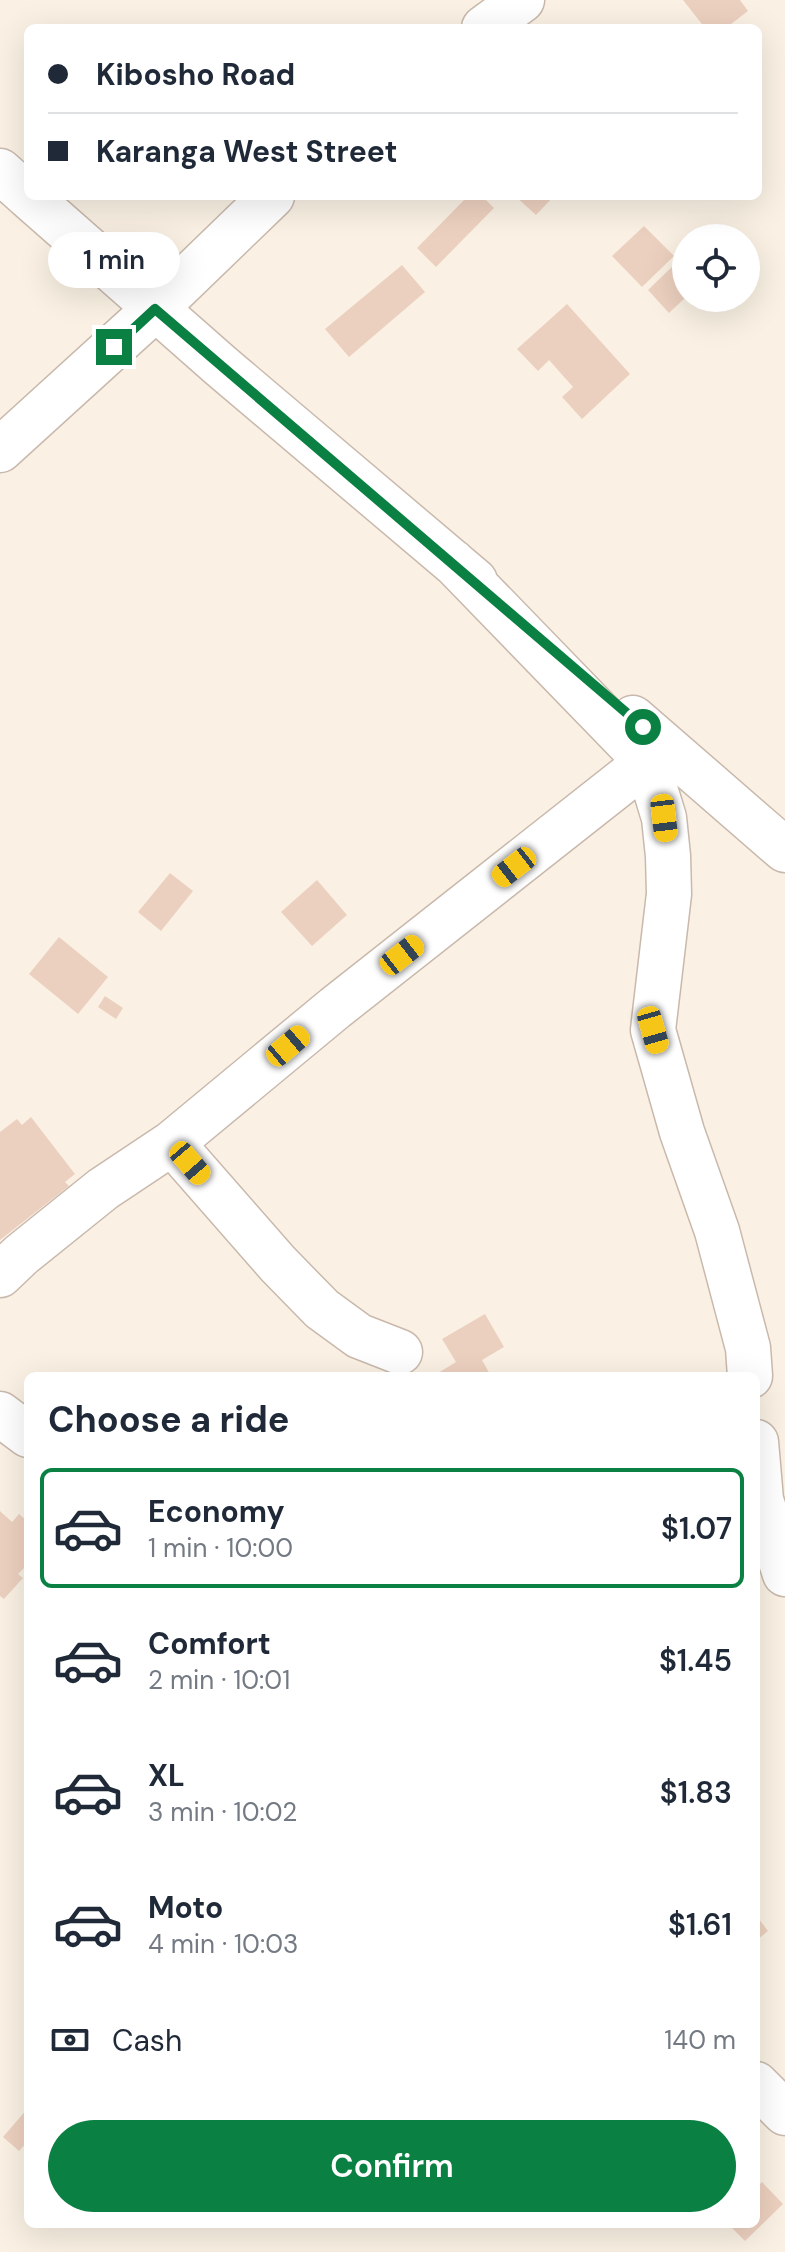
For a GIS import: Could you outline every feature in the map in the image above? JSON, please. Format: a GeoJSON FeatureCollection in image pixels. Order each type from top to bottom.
{"type":"FeatureCollection","features":[{"type":"Feature","properties":{"kind":"street"},"geometry":{"type":"LineString","coordinates":[[489,24],[522,0]]}},
{"type":"Feature","properties":{"kind":"street"},"geometry":{"type":"LineString","coordinates":[[0,171],[24,192]]}},
{"type":"Feature","properties":{"kind":"street"},"geometry":{"type":"LineString","coordinates":[[32,200],[155,309],[785,850]]}},
{"type":"Feature","properties":{"kind":"street"},"geometry":{"type":"LineString","coordinates":[[0,450],[155,309],[268,200]]}},
{"type":"Feature","properties":{"kind":"street"},"geometry":{"type":"LineString","coordinates":[[453,562],[647,762],[664,818],[669,894],[653,1030],[682,1132],[717,1231],[748,1348],[750,1372]]}},
{"type":"Feature","properties":{"kind":"street"},"geometry":{"type":"LineString","coordinates":[[0,1275],[103,1189],[172,1143],[347,998],[647,762]]}},
{"type":"Feature","properties":{"kind":"street"},"geometry":{"type":"LineString","coordinates":[[172,1143],[278,1264],[322,1309],[359,1336],[400,1352]]}},
{"type":"Feature","properties":{"kind":"street"},"geometry":{"type":"LineString","coordinates":[[0,1414],[24,1432]]}},
{"type":"Feature","properties":{"kind":"street"},"geometry":{"type":"LineString","coordinates":[[760,1507],[785,1574]]}},
{"type":"Feature","properties":{"kind":"street"},"geometry":{"type":"LineString","coordinates":[[760,2088],[785,2113]]}},
{"type":"Feature","properties":{"kind":"building"},"geometry":{"type":"Polygon","coordinates":[[[683,0],[740,0],[748,11],[731,24],[702,24],[683,0]]]}},
{"type":"Feature","properties":{"kind":"building"},"geometry":{"type":"Polygon","coordinates":[[[464,200],[486,200],[494,208],[436,267],[417,248],[464,200]]]}},
{"type":"Feature","properties":{"kind":"building"},"geometry":{"type":"Polygon","coordinates":[[[519,200],[550,200],[536,215],[519,200]]]}},
{"type":"Feature","properties":{"kind":"building"},"geometry":{"type":"Polygon","coordinates":[[[644,226],[672,254],[672,258],[642,287],[612,256],[644,226]]]}},
{"type":"Feature","properties":{"kind":"building"},"geometry":{"type":"Polygon","coordinates":[[[402,265],[425,292],[349,357],[325,329],[402,265]]]}},
{"type":"Feature","properties":{"kind":"building"},"geometry":{"type":"Polygon","coordinates":[[[672,267],[672,310],[669,313],[648,290],[672,267]]]}},
{"type":"Feature","properties":{"kind":"building"},"geometry":{"type":"Polygon","coordinates":[[[567,304],[630,374],[582,419],[562,397],[573,387],[549,360],[538,371],[517,349],[567,304]]]}},
{"type":"Feature","properties":{"kind":"building"},"geometry":{"type":"Polygon","coordinates":[[[170,873],[193,891],[161,931],[138,912],[170,873]]]}},
{"type":"Feature","properties":{"kind":"building"},"geometry":{"type":"Polygon","coordinates":[[[317,880],[347,915],[312,946],[281,912],[317,880]]]}},
{"type":"Feature","properties":{"kind":"building"},"geometry":{"type":"Polygon","coordinates":[[[59,937],[108,977],[78,1014],[29,974],[59,937]]]}},
{"type":"Feature","properties":{"kind":"building"},"geometry":{"type":"Polygon","coordinates":[[[105,996],[123,1008],[116,1019],[98,1007],[105,996]]]}},
{"type":"Feature","properties":{"kind":"building"},"geometry":{"type":"Polygon","coordinates":[[[31,1117],[75,1174],[65,1182],[69,1186],[0,1240],[0,1132],[17,1119],[22,1125],[31,1117]]]}},
{"type":"Feature","properties":{"kind":"building"},"geometry":{"type":"Polygon","coordinates":[[[485,1314],[504,1347],[482,1360],[489,1372],[440,1372],[456,1362],[442,1339],[485,1314]]]}},
{"type":"Feature","properties":{"kind":"building"},"geometry":{"type":"Polygon","coordinates":[[[0,1511],[12,1522],[19,1514],[24,1518],[24,1568],[18,1574],[23,1578],[4,1599],[0,1596],[0,1511]]]}},
{"type":"Feature","properties":{"kind":"building"},"geometry":{"type":"Polygon","coordinates":[[[760,1920],[768,1931],[760,1938],[760,1920]]]}},
{"type":"Feature","properties":{"kind":"building"},"geometry":{"type":"Polygon","coordinates":[[[24,2113],[24,2145],[19,2151],[3,2137],[24,2113]]]}},
{"type":"Feature","properties":{"kind":"building"},"geometry":{"type":"Polygon","coordinates":[[[762,2182],[783,2204],[760,2226],[762,2182]]]}},
{"type":"Feature","properties":{"kind":"building"},"geometry":{"type":"Polygon","coordinates":[[[732,2228],[758,2228],[745,2241],[732,2228]]]}},
{"type":"Feature","properties":{"kind":"route"},"geometry":{"type":"LineString","coordinates":[[114,347],[155,309],[643,727]]}}]}
